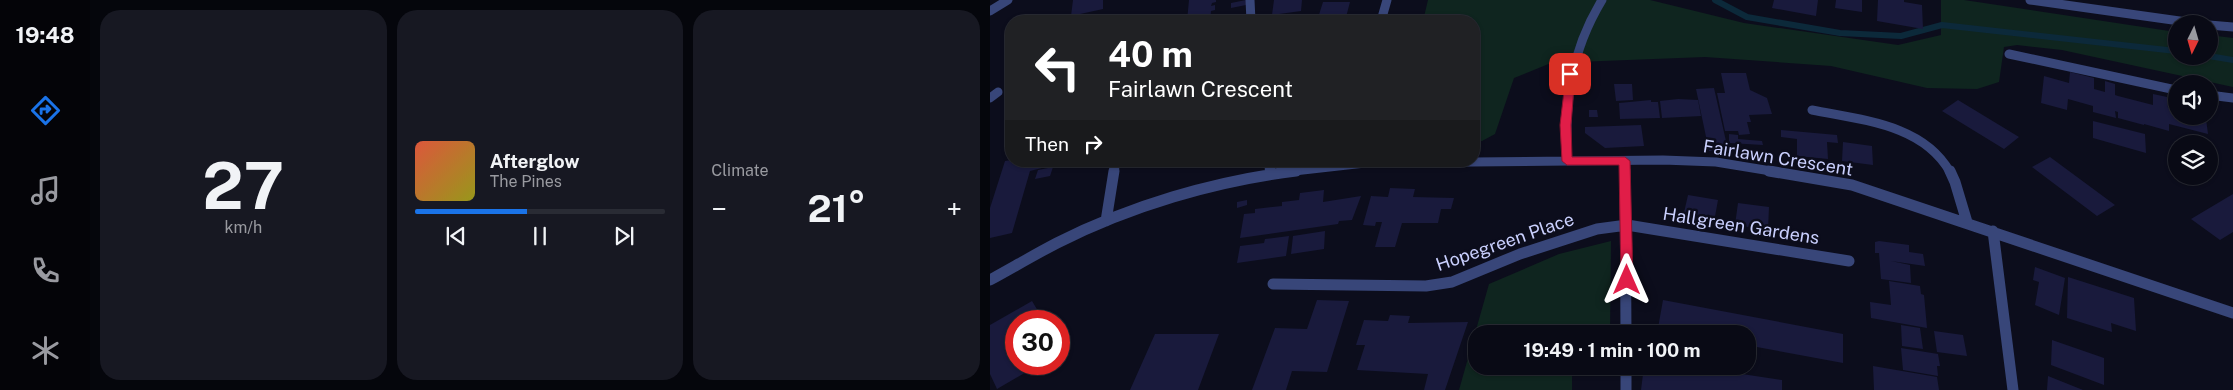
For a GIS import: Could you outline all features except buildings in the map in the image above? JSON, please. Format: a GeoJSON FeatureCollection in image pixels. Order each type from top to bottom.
{"type":"FeatureCollection","features":[{"type":"Feature","properties":{"kind":"street"},"geometry":{"type":"LineString","coordinates":[[990,11],[1008,0]]}},
{"type":"Feature","properties":{"kind":"street"},"geometry":{"type":"LineString","coordinates":[[1250,0],[1251,15]]}},
{"type":"Feature","properties":{"kind":"street"},"geometry":{"type":"LineString","coordinates":[[1383,15],[1387,0]]}},
{"type":"Feature","properties":{"kind":"street"},"geometry":{"type":"LineString","coordinates":[[1567,161],[1566,125],[1570,74],[1585,31],[1602,0]]}},
{"type":"Feature","properties":{"kind":"street"},"geometry":{"type":"LineString","coordinates":[[2030,0],[2168,19]]}},
{"type":"Feature","properties":{"kind":"street"},"geometry":{"type":"LineString","coordinates":[[2218,26],[2233,27]]}},
{"type":"Feature","properties":{"kind":"street"},"geometry":{"type":"LineString","coordinates":[[2009,54],[2168,88]]}},
{"type":"Feature","properties":{"kind":"street"},"geometry":{"type":"LineString","coordinates":[[990,98],[998,92]]}},
{"type":"Feature","properties":{"kind":"street"},"geometry":{"type":"LineString","coordinates":[[2218,96],[2233,98]]}},
{"type":"Feature","properties":{"kind":"street"},"geometry":{"type":"LineString","coordinates":[[1812,110],[1889,126],[1901,130],[1928,148],[1939,156],[1953,178],[1967,222]]}},
{"type":"Feature","properties":{"kind":"street","name":"Fairlawn Crescent"},"geometry":{"type":"LineString","coordinates":[[1480,161],[1716,162],[1852,185],[1967,222],[2233,313]]}},
{"type":"Feature","properties":{"kind":"street"},"geometry":{"type":"LineString","coordinates":[[1625,161],[1627,225],[1626,325]]}},
{"type":"Feature","properties":{"kind":"street"},"geometry":{"type":"LineString","coordinates":[[1106,221],[1115,167]]}},
{"type":"Feature","properties":{"kind":"street"},"geometry":{"type":"LineString","coordinates":[[1269,167],[1270,174]]}},
{"type":"Feature","properties":{"kind":"street","name":"Fairlawn Crescent"},"geometry":{"type":"LineString","coordinates":[[990,280],[1057,244],[1106,221],[1168,199],[1220,184],[1314,167]]}},
{"type":"Feature","properties":{"kind":"street","name":"Hallgreen Gardens"},"geometry":{"type":"LineString","coordinates":[[1627,225],[1849,261]]}},
{"type":"Feature","properties":{"kind":"street","name":"Hopegreen Place"},"geometry":{"type":"LineString","coordinates":[[1273,284],[1426,286],[1444,284],[1473,275],[1520,254],[1560,240],[1597,229],[1627,225]]}},
{"type":"Feature","properties":{"kind":"street"},"geometry":{"type":"LineString","coordinates":[[1993,231],[2013,390]]}},
{"type":"Feature","properties":{"kind":"street"},"geometry":{"type":"LineString","coordinates":[[1626,375],[1626,390]]}},
{"type":"Feature","properties":{"kind":"green space"},"geometry":{"type":"Polygon","coordinates":[[[1428,0],[1650,0],[1744,23],[1898,45],[1941,35],[1941,0],[1964,0],[2168,31],[2168,65],[2218,65],[2218,36],[2233,38],[2233,87],[2218,84],[2218,75],[2178,75],[2062,50],[2017,45],[2004,47],[1999,82],[1977,89],[1927,88],[1831,66],[1705,57],[1551,63],[1514,78],[1495,134],[1480,141],[1480,15],[1424,15],[1428,0]]]}},
{"type":"Feature","properties":{"kind":"green space"},"geometry":{"type":"Polygon","coordinates":[[[1611,241],[1610,325],[1477,325],[1489,284],[1559,254],[1611,241]]]}},
{"type":"Feature","properties":{"kind":"green space"},"geometry":{"type":"Polygon","coordinates":[[[1468,358],[1468,375],[1572,375],[1572,390],[1459,390],[1468,358]]]}},
{"type":"Feature","properties":{"kind":"waterway"},"geometry":{"type":"LineString","coordinates":[[1715,0],[1747,17],[1840,33],[1901,36],[1942,25],[2168,50]]}},
{"type":"Feature","properties":{"kind":"waterway"},"geometry":{"type":"LineString","coordinates":[[2218,58],[2233,60]]}},
{"type":"Feature","properties":{"kind":"route"},"geometry":{"type":"LineString","coordinates":[[1570,74],[1566,125],[1567,161],[1625,161],[1627,280]]}}]}
